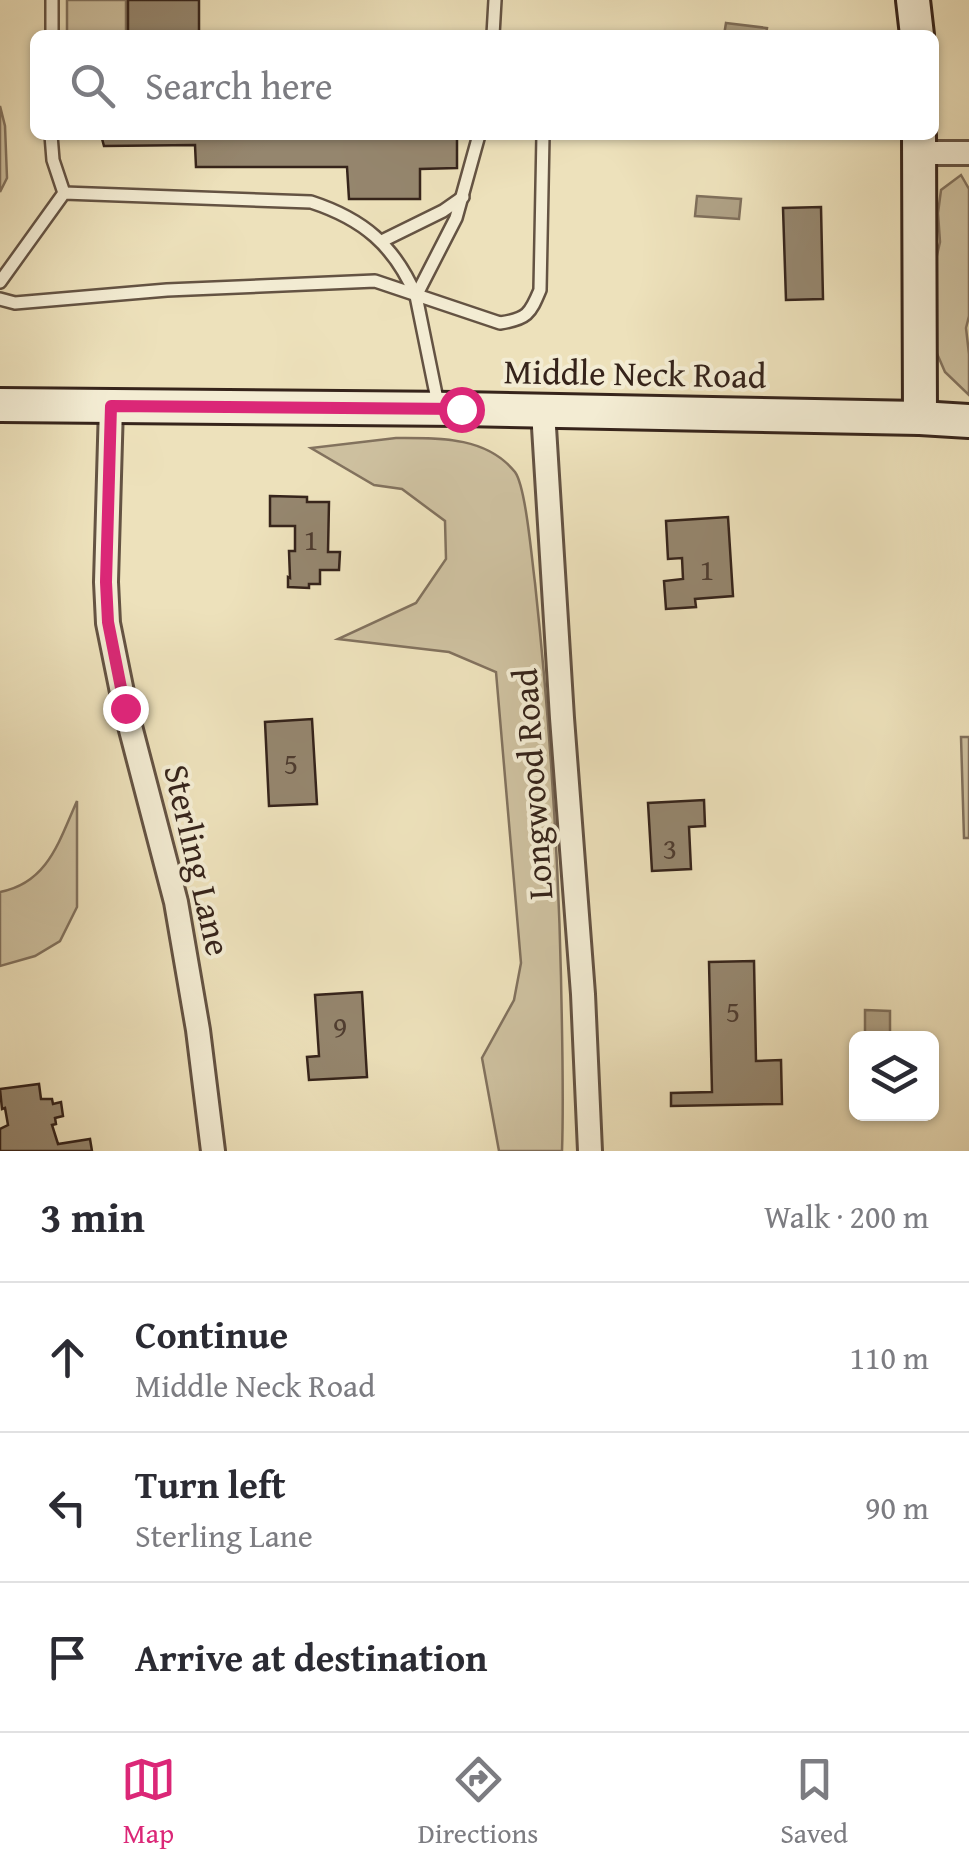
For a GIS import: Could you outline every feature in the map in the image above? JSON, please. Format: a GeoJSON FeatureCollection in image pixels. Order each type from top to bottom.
{"type":"FeatureCollection","features":[{"type":"Feature","properties":{"kind":"main road"},"geometry":{"type":"LineString","coordinates":[[913,0],[916,30]]}},
{"type":"Feature","properties":{"kind":"main road"},"geometry":{"type":"LineString","coordinates":[[919,144],[920,418]]}},
{"type":"Feature","properties":{"kind":"main road","name":"Middle Neck Road"},"geometry":{"type":"LineString","coordinates":[[0,404],[439,408],[969,422]]}},
{"type":"Feature","properties":{"kind":"street"},"geometry":{"type":"LineString","coordinates":[[919,144],[969,153]]}},
{"type":"Feature","properties":{"kind":"street","name":"Sterling Lane"},"geometry":{"type":"LineString","coordinates":[[111,406],[108,622],[125,708],[176,902],[213,1151]]}},
{"type":"Feature","properties":{"kind":"street","name":"Longwood Road"},"geometry":{"type":"LineString","coordinates":[[543,411],[590,1151]]}},
{"type":"Feature","properties":{"kind":"lane"},"geometry":{"type":"LineString","coordinates":[[52,0],[52,30]]}},
{"type":"Feature","properties":{"kind":"lane"},"geometry":{"type":"LineString","coordinates":[[493,30],[496,0]]}},
{"type":"Feature","properties":{"kind":"lane"},"geometry":{"type":"LineString","coordinates":[[51,140],[52,160],[64,193]]}},
{"type":"Feature","properties":{"kind":"lane"},"geometry":{"type":"LineString","coordinates":[[416,296],[456,218],[478,140]]}},
{"type":"Feature","properties":{"kind":"lane"},"geometry":{"type":"LineString","coordinates":[[0,299],[15,303],[166,290],[375,281],[500,324],[517,321],[531,312],[540,290],[544,140]]}},
{"type":"Feature","properties":{"kind":"lane"},"geometry":{"type":"LineString","coordinates":[[64,193],[311,202],[338,211],[382,240],[408,276],[416,296],[439,408]]}},
{"type":"Feature","properties":{"kind":"lane"},"geometry":{"type":"LineString","coordinates":[[0,282],[64,193]]}},
{"type":"Feature","properties":{"kind":"lane"},"geometry":{"type":"LineString","coordinates":[[382,240],[463,197]]}},
{"type":"Feature","properties":{"kind":"shaded area"},"geometry":{"type":"Polygon","coordinates":[[[67,0],[126,0],[126,30],[67,30],[67,0]]]}},
{"type":"Feature","properties":{"kind":"shaded area"},"geometry":{"type":"Polygon","coordinates":[[[726,23],[767,28],[767,30],[725,30],[726,23]]]}},
{"type":"Feature","properties":{"kind":"shaded area"},"geometry":{"type":"Polygon","coordinates":[[[0,106],[5,126],[7,178],[0,192],[0,106]]]}},
{"type":"Feature","properties":{"kind":"shaded area"},"geometry":{"type":"Polygon","coordinates":[[[961,175],[969,189],[969,395],[945,372],[935,349],[932,277],[940,242],[941,190],[961,175]]]}},
{"type":"Feature","properties":{"kind":"shaded area"},"geometry":{"type":"Polygon","coordinates":[[[697,196],[741,199],[739,219],[695,216],[697,196]]]}},
{"type":"Feature","properties":{"kind":"shaded area"},"geometry":{"type":"Polygon","coordinates":[[[396,438],[476,445],[503,460],[519,480],[530,543],[549,730],[561,977],[562,1151],[499,1151],[482,1058],[514,1000],[521,963],[496,672],[449,652],[338,639],[416,603],[446,559],[445,521],[402,489],[374,485],[311,448],[396,438]]]}},
{"type":"Feature","properties":{"kind":"shaded area"},"geometry":{"type":"Polygon","coordinates":[[[961,737],[969,737],[969,838],[964,838],[961,737]]]}},
{"type":"Feature","properties":{"kind":"shaded area"},"geometry":{"type":"Polygon","coordinates":[[[77,801],[77,907],[60,941],[35,956],[0,966],[0,892],[30,880],[41,870],[77,801]]]}},
{"type":"Feature","properties":{"kind":"shaded area"},"geometry":{"type":"Polygon","coordinates":[[[865,1010],[890,1011],[890,1031],[865,1031],[865,1010]]]}},
{"type":"Feature","properties":{"kind":"building"},"geometry":{"type":"Polygon","coordinates":[[[128,0],[199,0],[199,30],[128,30],[128,0]]]}},
{"type":"Feature","properties":{"kind":"building"},"geometry":{"type":"Polygon","coordinates":[[[102,140],[457,140],[457,168],[420,169],[420,199],[349,199],[347,167],[196,167],[195,145],[104,146],[102,140]]]}},
{"type":"Feature","properties":{"kind":"building"},"geometry":{"type":"Polygon","coordinates":[[[821,207],[823,299],[786,300],[783,208],[821,207]]]}},
{"type":"Feature","properties":{"kind":"building"},"geometry":{"type":"Polygon","coordinates":[[[270,496],[329,502],[328,552],[340,552],[339,570],[320,570],[320,584],[288,587],[289,551],[295,551],[295,526],[270,526],[270,496]]]}},
{"type":"Feature","properties":{"kind":"building"},"geometry":{"type":"Polygon","coordinates":[[[728,517],[733,596],[695,599],[696,607],[666,609],[664,581],[683,579],[682,558],[668,559],[666,521],[728,517]]]}},
{"type":"Feature","properties":{"kind":"building"},"geometry":{"type":"Polygon","coordinates":[[[312,719],[317,804],[269,806],[265,722],[312,719]]]}},
{"type":"Feature","properties":{"kind":"building"},"geometry":{"type":"Polygon","coordinates":[[[704,800],[705,826],[689,827],[691,869],[652,871],[648,803],[704,800]]]}},
{"type":"Feature","properties":{"kind":"building"},"geometry":{"type":"Polygon","coordinates":[[[754,961],[756,1061],[781,1060],[782,1104],[671,1106],[671,1093],[712,1092],[709,962],[754,961]]]}},
{"type":"Feature","properties":{"kind":"building"},"geometry":{"type":"Polygon","coordinates":[[[362,992],[367,1077],[309,1080],[307,1057],[319,1056],[315,995],[362,992]]]}},
{"type":"Feature","properties":{"kind":"building"},"geometry":{"type":"Polygon","coordinates":[[[39,1084],[41,1099],[52,1099],[53,1104],[61,1102],[63,1116],[55,1118],[56,1124],[52,1125],[58,1144],[90,1139],[92,1151],[0,1151],[0,1129],[8,1125],[0,1089],[39,1084]]]}},
{"type":"Feature","properties":{"kind":"route"},"geometry":{"type":"LineString","coordinates":[[125,708],[108,622],[106,582],[111,406],[461,409]]}}]}
